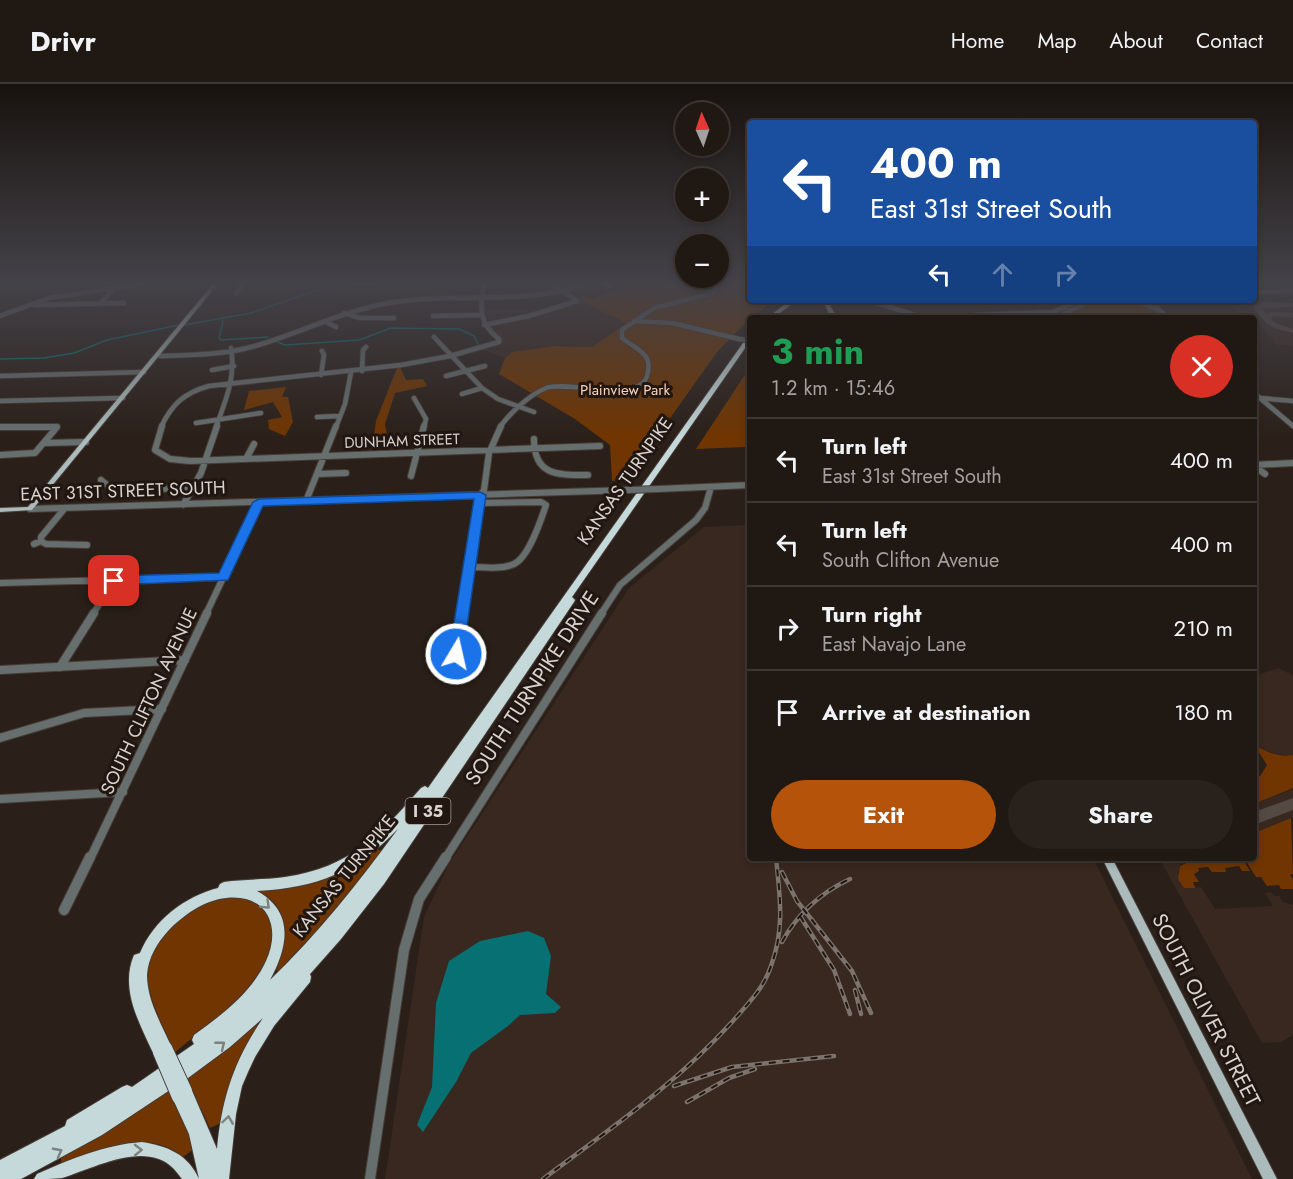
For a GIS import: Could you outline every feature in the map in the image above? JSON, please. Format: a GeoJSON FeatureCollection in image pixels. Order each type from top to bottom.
{"type":"FeatureCollection","features":[{"type":"Feature","properties":{"kind":"highway","name":"KANSAS TURNPIKE"},"geometry":{"type":"LineString","coordinates":[[6,1179],[110,1123],[207,1056],[282,992],[336,936],[397,856],[746,341]]}},
{"type":"Feature","properties":{"kind":"highway","name":"KANSAS TURNPIKE"},"geometry":{"type":"LineString","coordinates":[[0,1166],[51,1143],[109,1111],[214,1037],[261,998],[318,940],[350,902],[415,814],[747,341]]}},
{"type":"Feature","properties":{"kind":"highway"},"geometry":{"type":"LineString","coordinates":[[217,1179],[196,1133],[182,1094],[136,999],[134,985],[141,953],[159,925],[186,903],[213,891],[236,886],[300,881],[330,873],[352,862],[371,850],[393,829],[444,772]]}},
{"type":"Feature","properties":{"kind":"highway"},"geometry":{"type":"LineString","coordinates":[[0,1166],[126,1093],[205,1036],[231,1014],[263,977],[277,946],[278,922],[274,911],[261,899],[252,894],[227,893],[200,900],[174,916],[155,938],[148,951],[141,976],[162,1050]]}},
{"type":"Feature","properties":{"kind":"highway"},"geometry":{"type":"LineString","coordinates":[[217,1179],[235,1087],[250,1049],[278,1008],[346,928],[362,904]]}},
{"type":"Feature","properties":{"kind":"highway"},"geometry":{"type":"LineString","coordinates":[[42,1179],[96,1158],[136,1148],[153,1150],[165,1155],[177,1162],[191,1179]]}},
{"type":"Feature","properties":{"kind":"main road"},"geometry":{"type":"LineString","coordinates":[[30,509],[174,335]]}},
{"type":"Feature","properties":{"kind":"main road","name":"EAST 31ST STREET SOUTH"},"geometry":{"type":"LineString","coordinates":[[0,510],[30,509]]}},
{"type":"Feature","properties":{"kind":"main road","name":"SOUTH OLIVER STREET"},"geometry":{"type":"LineString","coordinates":[[1109,861],[1270,1179]]}},
{"type":"Feature","properties":{"kind":"street"},"geometry":{"type":"LineString","coordinates":[[231,350],[277,335]]}},
{"type":"Feature","properties":{"kind":"street"},"geometry":{"type":"LineString","coordinates":[[158,354],[160,356],[231,350],[265,343],[287,335]]}},
{"type":"Feature","properties":{"kind":"street"},"geometry":{"type":"LineString","coordinates":[[231,383],[362,371],[452,356],[500,341],[494,335]]}},
{"type":"Feature","properties":{"kind":"street"},"geometry":{"type":"LineString","coordinates":[[456,654],[480,499],[484,490],[489,450],[496,429],[546,388],[559,386],[611,392],[628,390],[642,384],[648,379],[650,373],[648,357],[643,350],[625,341],[622,335]]}},
{"type":"Feature","properties":{"kind":"street"},"geometry":{"type":"LineString","coordinates":[[722,335],[746,341]]}},
{"type":"Feature","properties":{"kind":"street"},"geometry":{"type":"LineString","coordinates":[[434,337],[482,388],[498,399],[534,412]]}},
{"type":"Feature","properties":{"kind":"street"},"geometry":{"type":"LineString","coordinates":[[362,371],[363,351],[366,347]]}},
{"type":"Feature","properties":{"kind":"street"},"geometry":{"type":"LineString","coordinates":[[183,505],[206,460],[231,383],[234,366],[231,350]]}},
{"type":"Feature","properties":{"kind":"street"},"geometry":{"type":"LineString","coordinates":[[321,375],[324,355],[322,351]]}},
{"type":"Feature","properties":{"kind":"street"},"geometry":{"type":"LineString","coordinates":[[190,363],[196,353]]}},
{"type":"Feature","properties":{"kind":"street"},"geometry":{"type":"LineString","coordinates":[[212,370],[234,366]]}},
{"type":"Feature","properties":{"kind":"street"},"geometry":{"type":"LineString","coordinates":[[446,376],[485,366]]}},
{"type":"Feature","properties":{"kind":"street"},"geometry":{"type":"LineString","coordinates":[[0,376],[144,372]]}},
{"type":"Feature","properties":{"kind":"street"},"geometry":{"type":"LineString","coordinates":[[306,501],[349,393],[351,372]]}},
{"type":"Feature","properties":{"kind":"street","name":"DUNHAM STREET"},"geometry":{"type":"LineString","coordinates":[[231,383],[195,389],[176,400],[156,440],[155,450],[163,457],[178,461],[600,446]]}},
{"type":"Feature","properties":{"kind":"street"},"geometry":{"type":"LineString","coordinates":[[462,394],[482,388]]}},
{"type":"Feature","properties":{"kind":"street"},"geometry":{"type":"LineString","coordinates":[[1282,395],[1290,401]]}},
{"type":"Feature","properties":{"kind":"street"},"geometry":{"type":"LineString","coordinates":[[1257,396],[1293,426]]}},
{"type":"Feature","properties":{"kind":"street"},"geometry":{"type":"LineString","coordinates":[[0,401],[123,398]]}},
{"type":"Feature","properties":{"kind":"street"},"geometry":{"type":"LineString","coordinates":[[1260,398],[1290,401]]}},
{"type":"Feature","properties":{"kind":"street"},"geometry":{"type":"LineString","coordinates":[[411,476],[426,419],[414,399]]}},
{"type":"Feature","properties":{"kind":"street"},"geometry":{"type":"LineString","coordinates":[[196,423],[261,413]]}},
{"type":"Feature","properties":{"kind":"street"},"geometry":{"type":"LineString","coordinates":[[317,417],[340,416]]}},
{"type":"Feature","properties":{"kind":"street"},"geometry":{"type":"LineString","coordinates":[[0,427],[57,427],[45,443],[31,454],[0,455]]}},
{"type":"Feature","properties":{"kind":"street"},"geometry":{"type":"LineString","coordinates":[[534,439],[533,449],[536,459],[556,475],[588,475]]}},
{"type":"Feature","properties":{"kind":"street"},"geometry":{"type":"LineString","coordinates":[[45,443],[86,442]]}},
{"type":"Feature","properties":{"kind":"street"},"geometry":{"type":"LineString","coordinates":[[246,459],[254,444]]}},
{"type":"Feature","properties":{"kind":"street"},"geometry":{"type":"LineString","coordinates":[[1257,466],[1293,463]]}},
{"type":"Feature","properties":{"kind":"street"},"geometry":{"type":"LineString","coordinates":[[1257,468],[1265,474]]}},
{"type":"Feature","properties":{"kind":"street"},"geometry":{"type":"LineString","coordinates":[[317,474],[346,473]]}},
{"type":"Feature","properties":{"kind":"street"},"geometry":{"type":"LineString","coordinates":[[101,480],[112,489],[121,490],[193,488]]}},
{"type":"Feature","properties":{"kind":"street","name":"EAST 31ST STREET SOUTH"},"geometry":{"type":"LineString","coordinates":[[30,509],[259,502],[480,499],[747,485]]}},
{"type":"Feature","properties":{"kind":"street","name":"SOUTH TURNPIKE DRIVE"},"geometry":{"type":"LineString","coordinates":[[370,1179],[404,950],[419,899],[620,585],[696,520],[705,508],[711,487]]}},
{"type":"Feature","properties":{"kind":"street"},"geometry":{"type":"LineString","coordinates":[[470,567],[507,565],[519,561],[528,546],[545,504],[480,499]]}},
{"type":"Feature","properties":{"kind":"street","name":"SOUTH CLIFTON AVENUE"},"geometry":{"type":"LineString","coordinates":[[64,910],[123,792],[259,502]]}},
{"type":"Feature","properties":{"kind":"street"},"geometry":{"type":"LineString","coordinates":[[65,508],[37,543],[87,545]]}},
{"type":"Feature","properties":{"kind":"street"},"geometry":{"type":"LineString","coordinates":[[0,583],[224,577]]}},
{"type":"Feature","properties":{"kind":"street"},"geometry":{"type":"LineString","coordinates":[[60,667],[114,581]]}},
{"type":"Feature","properties":{"kind":"street"},"geometry":{"type":"LineString","coordinates":[[0,670],[185,660]]}},
{"type":"Feature","properties":{"kind":"street"},"geometry":{"type":"LineString","coordinates":[[0,738],[84,713],[162,709]]}},
{"type":"Feature","properties":{"kind":"street"},"geometry":{"type":"LineString","coordinates":[[0,799],[123,792]]}},
{"type":"Feature","properties":{"kind":"shaded area"},"geometry":{"type":"Polygon","coordinates":[[[496,335],[609,335],[592,347],[554,346],[512,352],[505,358],[480,349],[502,340],[496,335]]]}},
{"type":"Feature","properties":{"kind":"shaded area"},"geometry":{"type":"Polygon","coordinates":[[[1269,335],[1293,335],[1293,346],[1277,345],[1269,335]]]}},
{"type":"Feature","properties":{"kind":"shaded area"},"geometry":{"type":"Polygon","coordinates":[[[747,525],[747,861],[1094,861],[1252,1179],[385,1179],[424,917],[449,864],[629,588],[704,527],[747,525]]]}},
{"type":"Feature","properties":{"kind":"shaded area"},"geometry":{"type":"Polygon","coordinates":[[[1279,668],[1293,676],[1293,755],[1288,756],[1257,747],[1257,675],[1279,668]]]}},
{"type":"Feature","properties":{"kind":"shaded area"},"geometry":{"type":"Polygon","coordinates":[[[1293,789],[1293,817],[1257,832],[1257,803],[1293,789]]]}},
{"type":"Feature","properties":{"kind":"shaded area"},"geometry":{"type":"Polygon","coordinates":[[[1161,861],[1188,861],[1180,865],[1178,873],[1184,888],[1201,887],[1215,909],[1273,906],[1265,893],[1271,892],[1274,896],[1279,896],[1283,902],[1293,905],[1293,1035],[1281,1042],[1262,1043],[1161,861]]]}},
{"type":"Feature","properties":{"kind":"green space","name":"Plainview Park"},"geometry":{"type":"Polygon","coordinates":[[[609,335],[733,335],[717,352],[627,479],[612,481],[610,445],[575,419],[499,374],[505,358],[512,352],[554,346],[592,347],[609,335]]]}},
{"type":"Feature","properties":{"kind":"green space"},"geometry":{"type":"Polygon","coordinates":[[[400,367],[406,380],[423,379],[427,386],[395,393],[385,424],[388,440],[373,442],[376,421],[397,368],[400,367]]]}},
{"type":"Feature","properties":{"kind":"green space","name":"Plainview Park"},"geometry":{"type":"Polygon","coordinates":[[[747,372],[747,446],[696,449],[747,372]]]}},
{"type":"Feature","properties":{"kind":"green space"},"geometry":{"type":"Polygon","coordinates":[[[286,387],[282,397],[288,397],[293,422],[285,436],[269,429],[268,420],[282,417],[273,402],[244,410],[249,391],[286,387]]]}},
{"type":"Feature","properties":{"kind":"green space"},"geometry":{"type":"Polygon","coordinates":[[[1257,746],[1278,755],[1293,755],[1293,788],[1257,803],[1257,776],[1260,776],[1267,765],[1257,746]]]}},
{"type":"Feature","properties":{"kind":"green space"},"geometry":{"type":"Polygon","coordinates":[[[1291,818],[1293,874],[1290,875],[1293,879],[1293,889],[1281,889],[1279,885],[1267,886],[1261,877],[1256,877],[1246,861],[1257,861],[1257,832],[1291,818]]]}},
{"type":"Feature","properties":{"kind":"green space"},"geometry":{"type":"Polygon","coordinates":[[[377,849],[382,851],[318,930],[278,971],[273,967],[282,935],[281,915],[270,899],[259,892],[262,888],[357,862],[377,849]]]}},
{"type":"Feature","properties":{"kind":"green space"},"geometry":{"type":"Polygon","coordinates":[[[1191,861],[1244,861],[1250,871],[1242,871],[1239,866],[1225,868],[1226,872],[1212,872],[1208,867],[1198,868],[1199,871],[1194,874],[1199,882],[1193,882],[1195,888],[1184,888],[1178,879],[1180,866],[1191,861]]]}},
{"type":"Feature","properties":{"kind":"green space"},"geometry":{"type":"Polygon","coordinates":[[[244,896],[264,906],[271,920],[271,946],[264,964],[253,982],[222,1014],[174,1053],[149,989],[147,967],[151,955],[167,930],[189,910],[212,899],[244,896]]]}},
{"type":"Feature","properties":{"kind":"green space"},"geometry":{"type":"Polygon","coordinates":[[[256,1022],[260,1027],[225,1121],[210,1128],[186,1077],[256,1022]]]}},
{"type":"Feature","properties":{"kind":"green space"},"geometry":{"type":"Polygon","coordinates":[[[172,1087],[195,1148],[183,1157],[169,1148],[154,1143],[138,1143],[107,1149],[61,1166],[61,1157],[119,1124],[172,1087]]]}},
{"type":"Feature","properties":{"kind":"water"},"geometry":{"type":"Polygon","coordinates":[[[528,931],[544,938],[551,956],[546,994],[561,1007],[555,1013],[520,1015],[471,1053],[456,1082],[423,1132],[417,1125],[432,1087],[436,1003],[449,961],[480,941],[528,931]]]}},
{"type":"Feature","properties":{"kind":"waterway"},"geometry":{"type":"LineString","coordinates":[[0,359],[44,358],[74,353],[107,340],[131,335]]}},
{"type":"Feature","properties":{"kind":"waterway"},"geometry":{"type":"LineString","coordinates":[[220,335],[221,340],[268,337]]}},
{"type":"Feature","properties":{"kind":"waterway"},"geometry":{"type":"LineString","coordinates":[[275,341],[285,345],[359,340],[372,335]]}},
{"type":"Feature","properties":{"kind":"waterway"},"geometry":{"type":"LineString","coordinates":[[472,335],[479,346]]}},
{"type":"Feature","properties":{"kind":"taxiway"},"geometry":{"type":"LineString","coordinates":[[1257,818],[1293,804]]}},
{"type":"Feature","properties":{"kind":"railway"},"geometry":{"type":"LineString","coordinates":[[543,1179],[665,1086],[711,1044],[754,996],[768,974],[778,939],[780,912],[776,861]]}},
{"type":"Feature","properties":{"kind":"railway"},"geometry":{"type":"LineString","coordinates":[[782,872],[805,911]]}},
{"type":"Feature","properties":{"kind":"railway"},"geometry":{"type":"LineString","coordinates":[[805,911],[820,897],[850,879]]}},
{"type":"Feature","properties":{"kind":"railway"},"geometry":{"type":"LineString","coordinates":[[800,916],[805,911]]}},
{"type":"Feature","properties":{"kind":"railway"},"geometry":{"type":"LineString","coordinates":[[805,911],[852,971],[871,1013]]}},
{"type":"Feature","properties":{"kind":"railway"},"geometry":{"type":"LineString","coordinates":[[782,942],[800,916]]}},
{"type":"Feature","properties":{"kind":"railway"},"geometry":{"type":"LineString","coordinates":[[800,916],[834,970],[850,1014]]}},
{"type":"Feature","properties":{"kind":"railway"},"geometry":{"type":"LineString","coordinates":[[855,990],[861,1014]]}},
{"type":"Feature","properties":{"kind":"railway"},"geometry":{"type":"LineString","coordinates":[[674,1086],[732,1067],[834,1056]]}},
{"type":"Feature","properties":{"kind":"railway"},"geometry":{"type":"LineString","coordinates":[[687,1102],[729,1078],[755,1069]]}},
{"type":"Feature","properties":{"kind":"route"},"geometry":{"type":"LineString","coordinates":[[114,581],[224,577],[259,502],[480,495],[456,654]]}}]}
